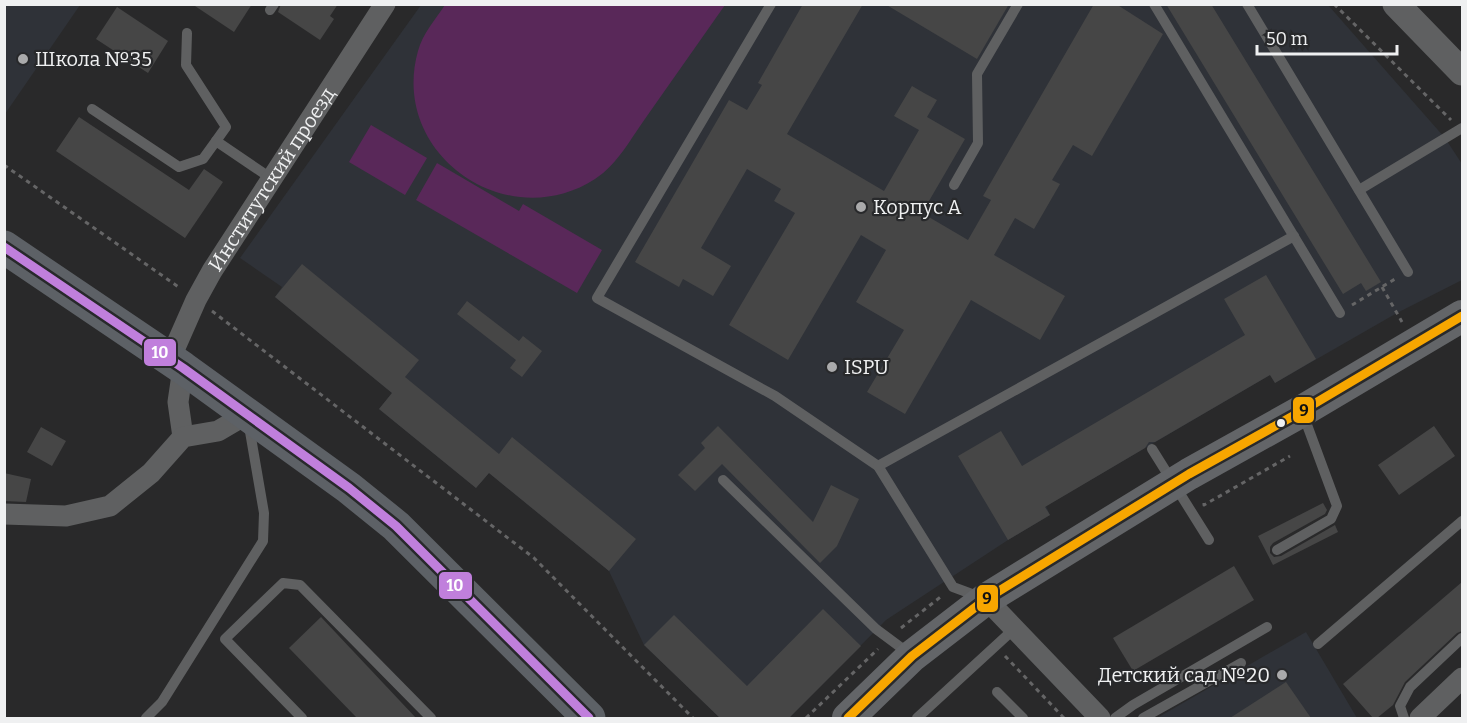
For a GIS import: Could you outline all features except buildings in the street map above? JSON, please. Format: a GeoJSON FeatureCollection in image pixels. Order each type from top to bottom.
{"type":"FeatureCollection","features":[{"type":"Feature","properties":{"kind":"main road"},"geometry":{"type":"LineString","coordinates":[[4,247],[177,364],[340,482],[396,526],[589,718]]}},
{"type":"Feature","properties":{"kind":"main road"},"geometry":{"type":"LineString","coordinates":[[848,718],[912,656],[986,599],[1174,483],[1302,411],[1462,316]]}},
{"type":"Feature","properties":{"kind":"street","name":"Институтский проезд"},"geometry":{"type":"LineString","coordinates":[[183,437],[178,402],[177,364],[196,300],[212,271],[385,4]]}},
{"type":"Feature","properties":{"kind":"street"},"geometry":{"type":"LineString","coordinates":[[1396,4],[1462,72]]}},
{"type":"Feature","properties":{"kind":"street"},"geometry":{"type":"LineString","coordinates":[[4,514],[66,516],[110,506],[152,473],[183,437],[218,431],[247,414]]}},
{"type":"Feature","properties":{"kind":"street"},"geometry":{"type":"LineString","coordinates":[[986,599],[1100,718]]}},
{"type":"Feature","properties":{"kind":"street"},"geometry":{"type":"LineString","coordinates":[[1420,718],[1460,687]]}},
{"type":"Feature","properties":{"kind":"lane"},"geometry":{"type":"LineString","coordinates":[[771,4],[597,298],[775,396],[878,466],[953,587],[986,599]]}},
{"type":"Feature","properties":{"kind":"lane"},"geometry":{"type":"LineString","coordinates":[[954,185],[978,143],[977,74],[1018,4]]}},
{"type":"Feature","properties":{"kind":"lane"},"geometry":{"type":"LineString","coordinates":[[1155,4],[1340,312]]}},
{"type":"Feature","properties":{"kind":"lane"},"geometry":{"type":"LineString","coordinates":[[1247,4],[1408,272]]}},
{"type":"Feature","properties":{"kind":"lane"},"geometry":{"type":"LineString","coordinates":[[92,109],[179,167],[203,159],[226,127],[186,65],[187,33]]}},
{"type":"Feature","properties":{"kind":"lane"},"geometry":{"type":"LineString","coordinates":[[1359,190],[1461,128]]}},
{"type":"Feature","properties":{"kind":"lane"},"geometry":{"type":"LineString","coordinates":[[216,141],[272,179]]}},
{"type":"Feature","properties":{"kind":"lane"},"geometry":{"type":"LineString","coordinates":[[878,466],[1294,236]]}},
{"type":"Feature","properties":{"kind":"lane"},"geometry":{"type":"LineString","coordinates":[[1277,550],[1331,519],[1337,506],[1302,411]]}},
{"type":"Feature","properties":{"kind":"lane"},"geometry":{"type":"LineString","coordinates":[[146,718],[162,702],[263,541],[264,513],[247,414]]}},
{"type":"Feature","properties":{"kind":"lane"},"geometry":{"type":"LineString","coordinates":[[1152,449],[1209,540]]}},
{"type":"Feature","properties":{"kind":"lane"},"geometry":{"type":"LineString","coordinates":[[723,480],[876,630],[912,656]]}},
{"type":"Feature","properties":{"kind":"lane"},"geometry":{"type":"LineString","coordinates":[[1318,644],[1462,521]]}},
{"type":"Feature","properties":{"kind":"lane"},"geometry":{"type":"LineString","coordinates":[[302,718],[225,639],[283,583],[300,585],[431,718]]}},
{"type":"Feature","properties":{"kind":"lane"},"geometry":{"type":"LineString","coordinates":[[1115,718],[1133,705],[1267,627]]}},
{"type":"Feature","properties":{"kind":"lane"},"geometry":{"type":"LineString","coordinates":[[917,718],[1014,629]]}},
{"type":"Feature","properties":{"kind":"lane"},"geometry":{"type":"LineString","coordinates":[[1404,718],[1400,706],[1410,687],[1462,638]]}},
{"type":"Feature","properties":{"kind":"lane"},"geometry":{"type":"LineString","coordinates":[[1143,718],[1242,663]]}},
{"type":"Feature","properties":{"kind":"lane"},"geometry":{"type":"LineString","coordinates":[[997,692],[1023,718]]}},
{"type":"Feature","properties":{"kind":"path"},"geometry":{"type":"LineString","coordinates":[[1334,4],[1461,128]]}},
{"type":"Feature","properties":{"kind":"path"},"geometry":{"type":"LineString","coordinates":[[4,165],[196,300],[534,558],[693,718]]}},
{"type":"Feature","properties":{"kind":"path"},"geometry":{"type":"LineString","coordinates":[[1340,312],[1408,272]]}},
{"type":"Feature","properties":{"kind":"path"},"geometry":{"type":"LineString","coordinates":[[1382,287],[1405,326]]}},
{"type":"Feature","properties":{"kind":"path"},"geometry":{"type":"LineString","coordinates":[[996,646],[1064,718]]}},
{"type":"Feature","properties":{"kind":"shaded area","name":"Школа №35"},"geometry":{"type":"Polygon","coordinates":[[[4,5],[80,5],[5,114],[4,5]]]}},
{"type":"Feature","properties":{"kind":"shaded area","name":"ISPU"},"geometry":{"type":"Polygon","coordinates":[[[421,5],[1328,5],[1445,138],[1462,164],[1462,280],[1397,313],[1275,383],[1270,375],[1046,506],[1050,515],[886,620],[789,718],[720,718],[644,645],[609,571],[489,473],[476,488],[379,409],[392,393],[275,297],[282,287],[240,258],[421,5]]]}},
{"type":"Feature","properties":{"kind":"shaded area"},"geometry":{"type":"Polygon","coordinates":[[[445,5],[725,5],[611,166],[595,179],[561,194],[526,198],[493,191],[463,175],[438,152],[421,122],[414,88],[418,51],[426,32],[445,5]]]}},
{"type":"Feature","properties":{"kind":"shaded area"},"geometry":{"type":"Polygon","coordinates":[[[371,125],[427,158],[405,195],[349,162],[371,125]]]}},
{"type":"Feature","properties":{"kind":"shaded area"},"geometry":{"type":"Polygon","coordinates":[[[437,163],[519,211],[523,204],[602,250],[577,293],[416,200],[437,163]]]}},
{"type":"Feature","properties":{"kind":"shaded area","name":"Детский сад №20"},"geometry":{"type":"Polygon","coordinates":[[[1306,632],[1357,718],[1157,718],[1306,632]]]}},
{"type":"Feature","properties":{"kind":"transit line","name":"10"},"geometry":{"type":"LineString","coordinates":[[4,247],[183,368],[349,488],[396,526],[589,718]]}},
{"type":"Feature","properties":{"kind":"transit line","name":"9"},"geometry":{"type":"LineString","coordinates":[[848,718],[912,656],[986,599],[1189,474],[1302,411],[1462,316]]}},
{"type":"Feature","properties":{"kind":"place","name":"Школа №35"},"geometry":{"type":"Point","coordinates":[23,59]}},
{"type":"Feature","properties":{"kind":"place","name":"Корпус А"},"geometry":{"type":"Point","coordinates":[861,207]}},
{"type":"Feature","properties":{"kind":"place","name":"ISPU"},"geometry":{"type":"Point","coordinates":[832,367]}},
{"type":"Feature","properties":{"kind":"place","name":"Детский сад №20"},"geometry":{"type":"Point","coordinates":[1282,675]}}]}
